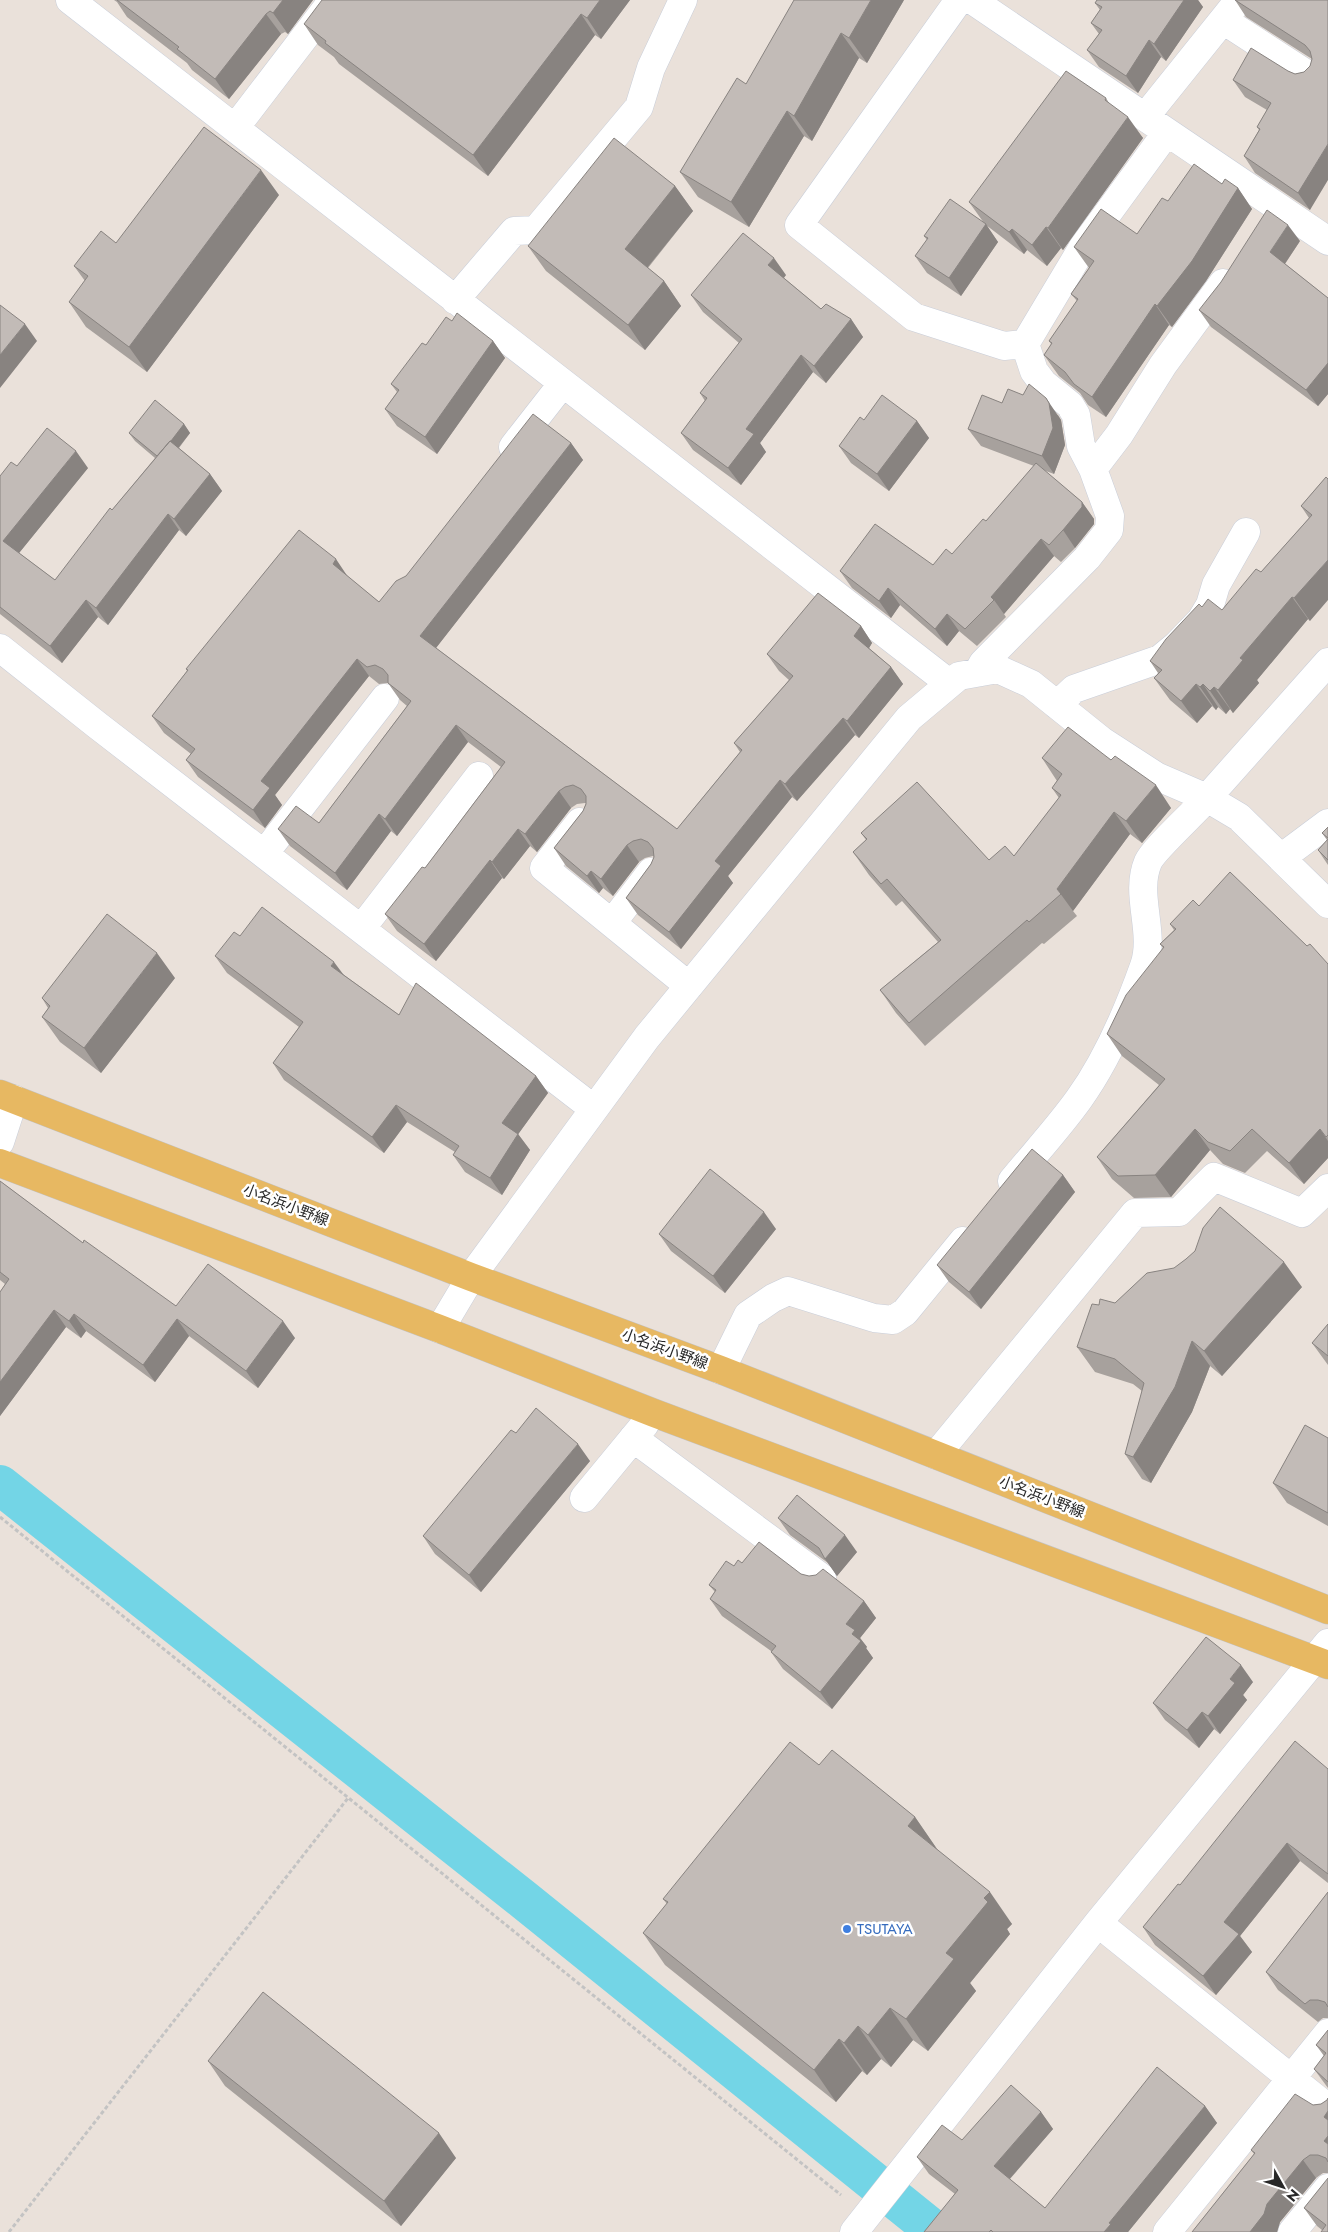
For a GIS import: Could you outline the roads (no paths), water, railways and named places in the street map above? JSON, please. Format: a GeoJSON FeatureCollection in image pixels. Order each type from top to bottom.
{"type":"FeatureCollection","features":[{"type":"Feature","properties":{"kind":"main road","name":"小名浜小野線"},"geometry":{"type":"LineString","coordinates":[[7,1096],[471,1277],[721,1370],[1328,1610]]}},
{"type":"Feature","properties":{"kind":"main road"},"geometry":{"type":"LineString","coordinates":[[0,1163],[440,1329],[654,1413],[1323,1656]]}},
{"type":"Feature","properties":{"kind":"street"},"geometry":{"type":"LineString","coordinates":[[70,0],[949,684]]}},
{"type":"Feature","properties":{"kind":"street"},"geometry":{"type":"LineString","coordinates":[[235,128],[333,0]]}},
{"type":"Feature","properties":{"kind":"street"},"geometry":{"type":"LineString","coordinates":[[455,300],[514,231],[536,230],[639,107],[651,68],[684,0]]}},
{"type":"Feature","properties":{"kind":"street"},"geometry":{"type":"LineString","coordinates":[[959,0],[799,224],[914,317],[1004,346],[1025,344]]}},
{"type":"Feature","properties":{"kind":"street"},"geometry":{"type":"LineString","coordinates":[[972,0],[1328,241]]}},
{"type":"Feature","properties":{"kind":"street"},"geometry":{"type":"LineString","coordinates":[[1145,117],[1231,10],[1308,75]]}},
{"type":"Feature","properties":{"kind":"street"},"geometry":{"type":"LineString","coordinates":[[978,672],[983,664],[1087,558],[1109,530],[1110,516],[1093,469],[1081,446],[1076,415],[1070,405],[1043,383],[1034,370],[1025,344],[1083,247],[1167,132]]}},
{"type":"Feature","properties":{"kind":"street"},"geometry":{"type":"LineString","coordinates":[[1258,229],[1274,204]]}},
{"type":"Feature","properties":{"kind":"street"},"geometry":{"type":"LineString","coordinates":[[1093,469],[1119,435],[1163,365],[1204,312],[1237,261]]}},
{"type":"Feature","properties":{"kind":"street"},"geometry":{"type":"LineString","coordinates":[[496,468],[563,383]]}},
{"type":"Feature","properties":{"kind":"street"},"geometry":{"type":"LineString","coordinates":[[1057,705],[1074,689],[1160,659],[1177,645],[1201,620],[1210,605],[1216,585],[1246,532]]}},
{"type":"Feature","properties":{"kind":"street"},"geometry":{"type":"LineString","coordinates":[[0,648],[594,1109]]}},
{"type":"Feature","properties":{"kind":"street"},"geometry":{"type":"LineString","coordinates":[[998,1198],[1079,1099],[1105,1055],[1134,993],[1145,963],[1149,938],[1144,874],[1149,860],[1328,662]]}},
{"type":"Feature","properties":{"kind":"street"},"geometry":{"type":"LineString","coordinates":[[440,1329],[471,1277],[647,1037],[910,718],[959,676],[998,669],[1031,684],[1102,741],[1156,776],[1207,798],[1239,817],[1328,904]]}},
{"type":"Feature","properties":{"kind":"street"},"geometry":{"type":"LineString","coordinates":[[264,854],[385,698]]}},
{"type":"Feature","properties":{"kind":"street"},"geometry":{"type":"LineString","coordinates":[[361,929],[479,776]]}},
{"type":"Feature","properties":{"kind":"street"},"geometry":{"type":"LineString","coordinates":[[583,818],[544,868],[689,986]]}},
{"type":"Feature","properties":{"kind":"street"},"geometry":{"type":"LineString","coordinates":[[1281,858],[1328,823]]}},
{"type":"Feature","properties":{"kind":"street"},"geometry":{"type":"LineString","coordinates":[[612,924],[651,872]]}},
{"type":"Feature","properties":{"kind":"street"},"geometry":{"type":"LineString","coordinates":[[0,1142],[7,1096]]}},
{"type":"Feature","properties":{"kind":"street"},"geometry":{"type":"LineString","coordinates":[[936,1455],[1135,1213],[1179,1212],[1214,1176],[1302,1213],[1328,1188]]}},
{"type":"Feature","properties":{"kind":"street"},"geometry":{"type":"LineString","coordinates":[[721,1370],[748,1315],[773,1298],[788,1291],[874,1318],[893,1320],[905,1312],[979,1221]]}},
{"type":"Feature","properties":{"kind":"street"},"geometry":{"type":"LineString","coordinates":[[584,1498],[654,1413]]}},
{"type":"Feature","properties":{"kind":"street"},"geometry":{"type":"LineString","coordinates":[[633,1438],[822,1578]]}},
{"type":"Feature","properties":{"kind":"street"},"geometry":{"type":"LineString","coordinates":[[867,2216],[1098,1923],[1323,1656]]}},
{"type":"Feature","properties":{"kind":"street"},"geometry":{"type":"LineString","coordinates":[[1098,1923],[1328,2108]]}},
{"type":"Feature","properties":{"kind":"street"},"geometry":{"type":"LineString","coordinates":[[1167,2232],[1328,2033]]}},
{"type":"Feature","properties":{"kind":"street"},"geometry":{"type":"LineString","coordinates":[[1292,2232],[1328,2188]]}},
{"type":"Feature","properties":{"kind":"waterway"},"geometry":{"type":"LineString","coordinates":[[0,1485],[524,1900],[936,2232]]}},
{"type":"Feature","properties":{"kind":"place","name":"TSUTAYA"},"geometry":{"type":"Point","coordinates":[847,1929]}}]}
